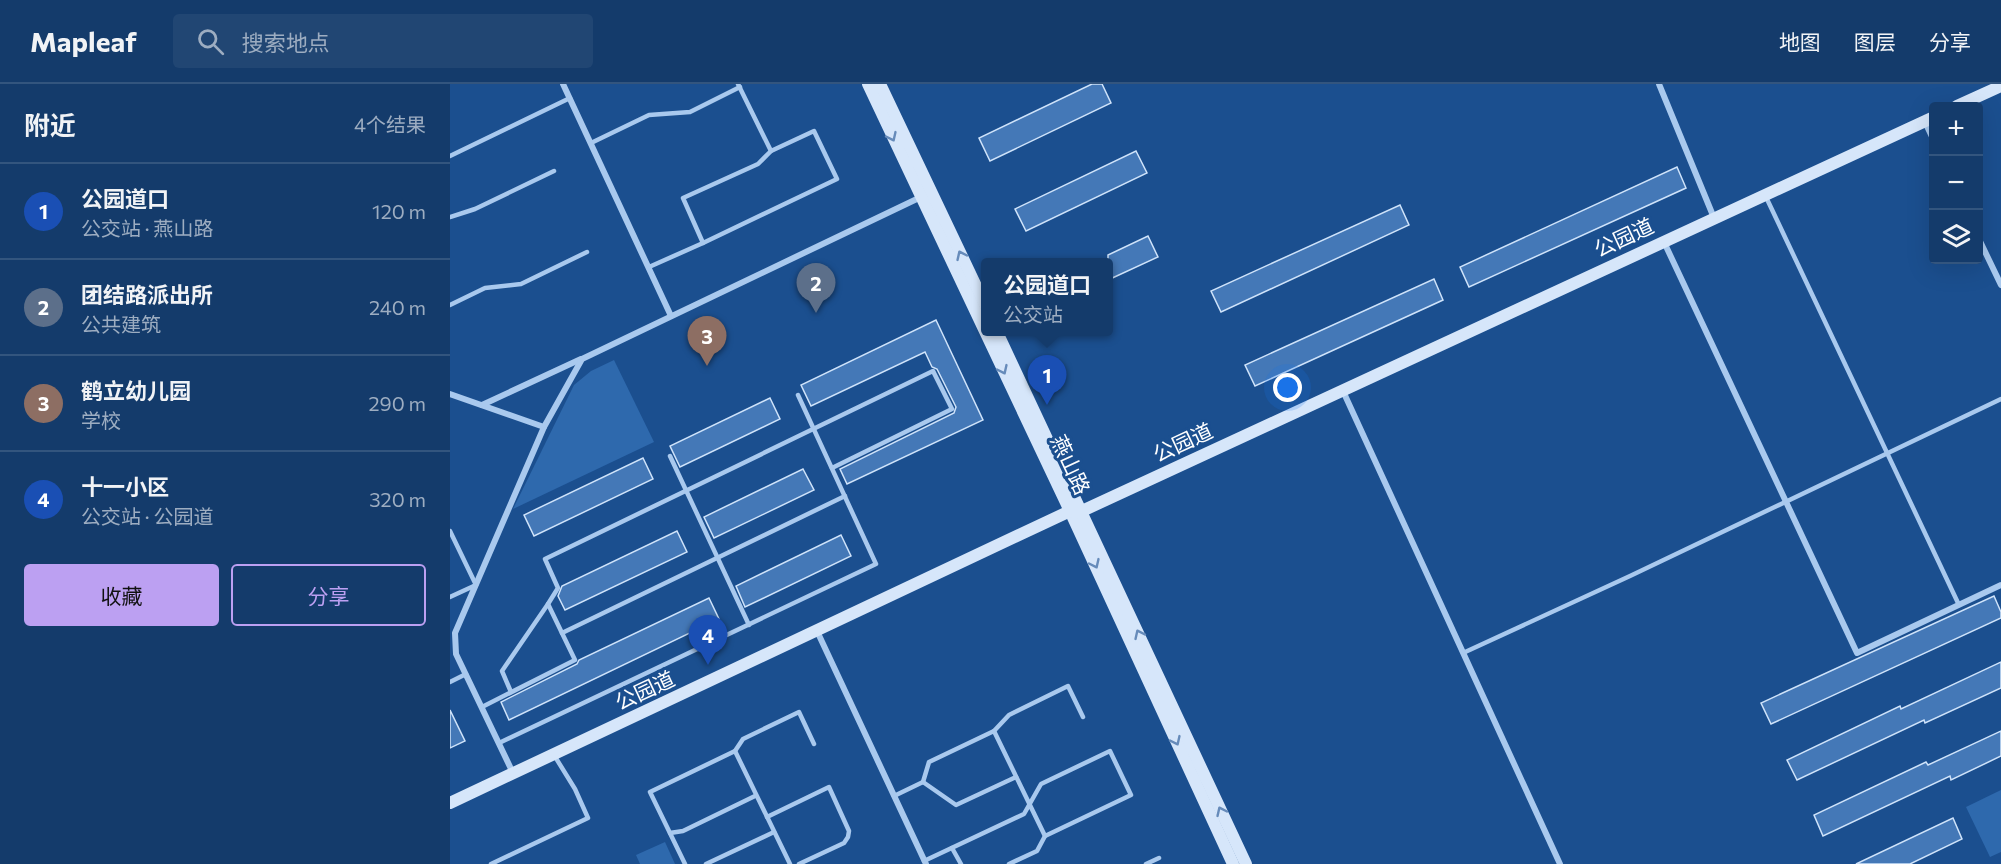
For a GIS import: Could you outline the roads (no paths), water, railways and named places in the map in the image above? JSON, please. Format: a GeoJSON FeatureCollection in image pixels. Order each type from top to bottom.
{"type":"FeatureCollection","features":[{"type":"Feature","properties":{"kind":"main road","name":"燕山路"},"geometry":{"type":"LineString","coordinates":[[868,84],[981,319]]}},
{"type":"Feature","properties":{"kind":"main road"},"geometry":{"type":"LineString","coordinates":[[880,84],[981,297]]}},
{"type":"Feature","properties":{"kind":"main road"},"geometry":{"type":"LineString","coordinates":[[1966,102],[2001,86]]}},
{"type":"Feature","properties":{"kind":"main road","name":"公园道"},"geometry":{"type":"LineString","coordinates":[[450,803],[1076,511],[1929,119]]}},
{"type":"Feature","properties":{"kind":"main road","name":"燕山路"},"geometry":{"type":"LineString","coordinates":[[990,336],[1246,864]]}},
{"type":"Feature","properties":{"kind":"main road","name":"燕山路"},"geometry":{"type":"LineString","coordinates":[[999,336],[1233,864]]}},
{"type":"Feature","properties":{"kind":"street"},"geometry":{"type":"LineString","coordinates":[[563,84],[671,316]]}},
{"type":"Feature","properties":{"kind":"street"},"geometry":{"type":"LineString","coordinates":[[1659,84],[1714,218]]}},
{"type":"Feature","properties":{"kind":"street"},"geometry":{"type":"LineString","coordinates":[[482,405],[921,197]]}},
{"type":"Feature","properties":{"kind":"street"},"geometry":{"type":"LineString","coordinates":[[1664,242],[1857,653],[2001,585]]}},
{"type":"Feature","properties":{"kind":"street"},"geometry":{"type":"LineString","coordinates":[[1983,247],[2001,285]]}},
{"type":"Feature","properties":{"kind":"street"},"geometry":{"type":"LineString","coordinates":[[514,774],[456,654],[455,633],[544,427],[582,359]]}},
{"type":"Feature","properties":{"kind":"street"},"geometry":{"type":"LineString","coordinates":[[1343,390],[1560,864]]}},
{"type":"Feature","properties":{"kind":"street"},"geometry":{"type":"LineString","coordinates":[[450,394],[544,427]]}},
{"type":"Feature","properties":{"kind":"street"},"geometry":{"type":"LineString","coordinates":[[817,631],[925,862]]}},
{"type":"Feature","properties":{"kind":"lane"},"geometry":{"type":"LineString","coordinates":[[591,144],[649,116],[690,112],[739,86],[771,151]]}},
{"type":"Feature","properties":{"kind":"lane"},"geometry":{"type":"LineString","coordinates":[[450,156],[570,98]]}},
{"type":"Feature","properties":{"kind":"lane"},"geometry":{"type":"LineString","coordinates":[[649,267],[703,243],[837,179],[814,131],[771,151],[758,164],[683,198],[703,243]]}},
{"type":"Feature","properties":{"kind":"lane"},"geometry":{"type":"LineString","coordinates":[[450,217],[475,209],[554,171]]}},
{"type":"Feature","properties":{"kind":"lane"},"geometry":{"type":"LineString","coordinates":[[1765,195],[1959,605]]}},
{"type":"Feature","properties":{"kind":"lane"},"geometry":{"type":"LineString","coordinates":[[450,305],[485,288],[521,284],[587,252]]}},
{"type":"Feature","properties":{"kind":"lane"},"geometry":{"type":"LineString","coordinates":[[511,692],[502,671],[558,588],[545,559],[933,371],[951,409],[832,468]]}},
{"type":"Feature","properties":{"kind":"lane"},"geometry":{"type":"LineString","coordinates":[[499,743],[876,564],[798,395]]}},
{"type":"Feature","properties":{"kind":"lane"},"geometry":{"type":"LineString","coordinates":[[1463,653],[2001,399]]}},
{"type":"Feature","properties":{"kind":"lane"},"geometry":{"type":"LineString","coordinates":[[670,456],[749,625]]}},
{"type":"Feature","properties":{"kind":"lane"},"geometry":{"type":"LineString","coordinates":[[562,633],[845,496]]}},
{"type":"Feature","properties":{"kind":"lane"},"geometry":{"type":"LineString","coordinates":[[450,531],[476,585],[450,597]]}},
{"type":"Feature","properties":{"kind":"lane"},"geometry":{"type":"LineString","coordinates":[[482,707],[574,660],[548,604]]}},
{"type":"Feature","properties":{"kind":"lane"},"geometry":{"type":"LineString","coordinates":[[450,682],[466,674]]}},
{"type":"Feature","properties":{"kind":"lane"},"geometry":{"type":"LineString","coordinates":[[894,796],[923,782],[929,762],[994,731],[1009,715],[1068,686],[1083,717]]}},
{"type":"Feature","properties":{"kind":"lane"},"geometry":{"type":"LineString","coordinates":[[685,864],[650,792],[735,751],[743,739],[799,712],[814,744]]}},
{"type":"Feature","properties":{"kind":"lane"},"geometry":{"type":"LineString","coordinates":[[994,731],[1045,836]]}},
{"type":"Feature","properties":{"kind":"lane"},"geometry":{"type":"LineString","coordinates":[[735,751],[790,864]]}},
{"type":"Feature","properties":{"kind":"lane"},"geometry":{"type":"LineString","coordinates":[[925,862],[1024,814],[1041,784],[1110,752],[1131,795],[1045,836],[1037,850],[1009,864]]}},
{"type":"Feature","properties":{"kind":"lane"},"geometry":{"type":"LineString","coordinates":[[491,864],[588,818],[575,789],[554,755]]}},
{"type":"Feature","properties":{"kind":"lane"},"geometry":{"type":"LineString","coordinates":[[923,782],[956,805],[1016,777]]}},
{"type":"Feature","properties":{"kind":"lane"},"geometry":{"type":"LineString","coordinates":[[767,817],[829,787],[849,831],[849,837],[844,843],[800,864]]}},
{"type":"Feature","properties":{"kind":"lane"},"geometry":{"type":"LineString","coordinates":[[670,833],[683,831],[755,796]]}},
{"type":"Feature","properties":{"kind":"lane"},"geometry":{"type":"LineString","coordinates":[[706,864],[774,832]]}},
{"type":"Feature","properties":{"kind":"lane"},"geometry":{"type":"LineString","coordinates":[[952,848],[961,864]]}},
{"type":"Feature","properties":{"kind":"lane"},"geometry":{"type":"LineString","coordinates":[[1146,864],[1159,858]]}},
{"type":"Feature","properties":{"kind":"place","name":"团结路派出所"},"geometry":{"type":"Point","coordinates":[816,313]}},
{"type":"Feature","properties":{"kind":"place","name":"鹤立幼儿园"},"geometry":{"type":"Point","coordinates":[707,366]}},
{"type":"Feature","properties":{"kind":"place","name":"公园道口"},"geometry":{"type":"Point","coordinates":[1047,405]}},
{"type":"Feature","properties":{"kind":"place","name":"十一小区"},"geometry":{"type":"Point","coordinates":[708,665]}}]}
